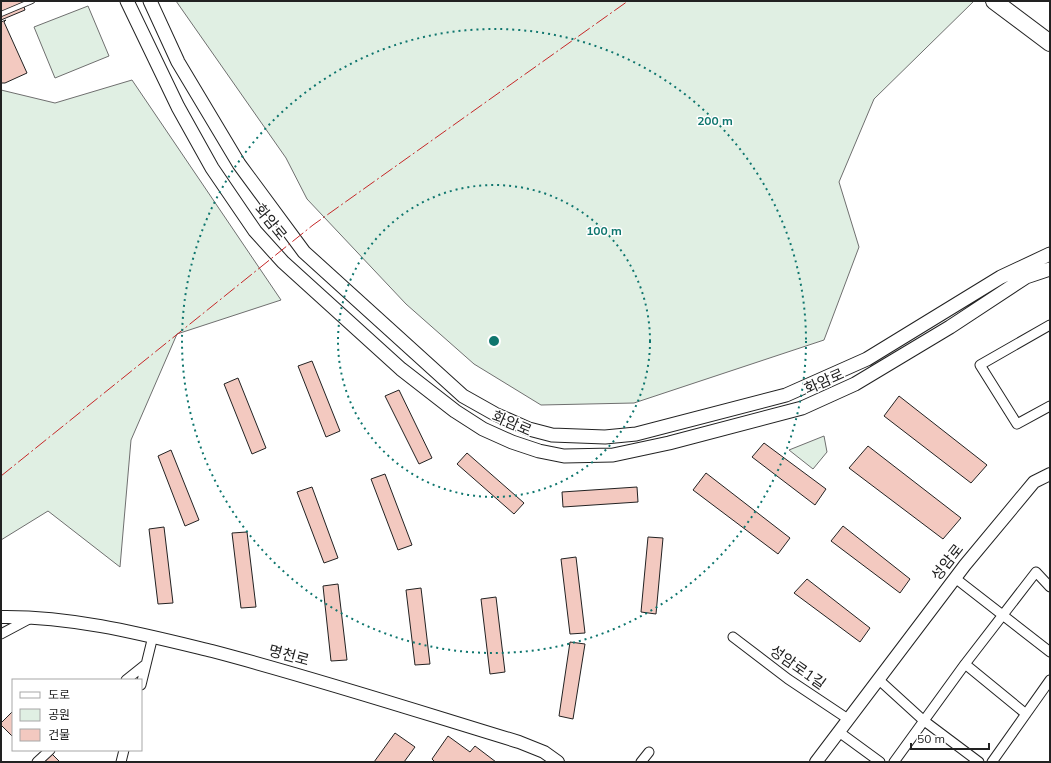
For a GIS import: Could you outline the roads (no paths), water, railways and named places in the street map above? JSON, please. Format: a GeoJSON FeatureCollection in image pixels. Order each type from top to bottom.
{"type":"FeatureCollection","features":[{"type":"Feature","properties":{"kind":"highway"},"geometry":{"type":"LineString","coordinates":[[994,1],[1050,43]]}},
{"type":"Feature","properties":{"kind":"main road","name":"화암로"},"geometry":{"type":"LineString","coordinates":[[127,1],[178,107],[212,168],[255,231],[283,262],[401,369],[455,411],[483,429],[512,442],[539,451],[564,456],[613,455],[669,443],[802,408],[855,384],[950,327],[1026,277],[1050,269]]}},
{"type":"Feature","properties":{"kind":"main road","name":"화암로"},"geometry":{"type":"LineString","coordinates":[[150,1],[178,62],[239,164],[304,252],[463,396],[495,414],[529,429],[552,435],[605,437],[636,434],[786,395],[868,359],[1001,277],[1050,254]]}},
{"type":"Feature","properties":{"kind":"street"},"geometry":{"type":"LineString","coordinates":[[1050,325],[980,365],[1017,424],[1050,406]]}},
{"type":"Feature","properties":{"kind":"street","name":"성암로"},"geometry":{"type":"LineString","coordinates":[[816,762],[955,578],[1034,482],[1050,474]]}},
{"type":"Feature","properties":{"kind":"street"},"geometry":{"type":"LineString","coordinates":[[894,762],[964,664],[1036,572],[1050,587]]}},
{"type":"Feature","properties":{"kind":"street"},"geometry":{"type":"LineString","coordinates":[[955,578],[1050,652]]}},
{"type":"Feature","properties":{"kind":"street","name":"명천로"},"geometry":{"type":"LineString","coordinates":[[1,617],[32,617],[91,624],[153,636],[294,672],[519,742],[544,752],[558,762]]}},
{"type":"Feature","properties":{"kind":"street"},"geometry":{"type":"LineString","coordinates":[[1,634],[32,617]]}},
{"type":"Feature","properties":{"kind":"street"},"geometry":{"type":"LineString","coordinates":[[142,680],[153,636]]}},
{"type":"Feature","properties":{"kind":"street","name":"성암로1길"},"geometry":{"type":"LineString","coordinates":[[733,637],[788,679],[848,719]]}},
{"type":"Feature","properties":{"kind":"street"},"geometry":{"type":"LineString","coordinates":[[127,679],[146,664]]}},
{"type":"Feature","properties":{"kind":"street"},"geometry":{"type":"LineString","coordinates":[[964,664],[1026,714]]}},
{"type":"Feature","properties":{"kind":"street"},"geometry":{"type":"LineString","coordinates":[[878,679],[923,720],[979,762]]}},
{"type":"Feature","properties":{"kind":"street"},"geometry":{"type":"LineString","coordinates":[[992,762],[1050,680]]}},
{"type":"Feature","properties":{"kind":"street"},"geometry":{"type":"LineString","coordinates":[[839,732],[880,762]]}},
{"type":"Feature","properties":{"kind":"street"},"geometry":{"type":"LineString","coordinates":[[38,762],[49,751]]}},
{"type":"Feature","properties":{"kind":"street"},"geometry":{"type":"LineString","coordinates":[[121,762],[124,751]]}},
{"type":"Feature","properties":{"kind":"street"},"geometry":{"type":"LineString","coordinates":[[640,762],[648,752]]}},
{"type":"Feature","properties":{"kind":"lane"},"geometry":{"type":"LineString","coordinates":[[1,14],[32,1]]}}]}
